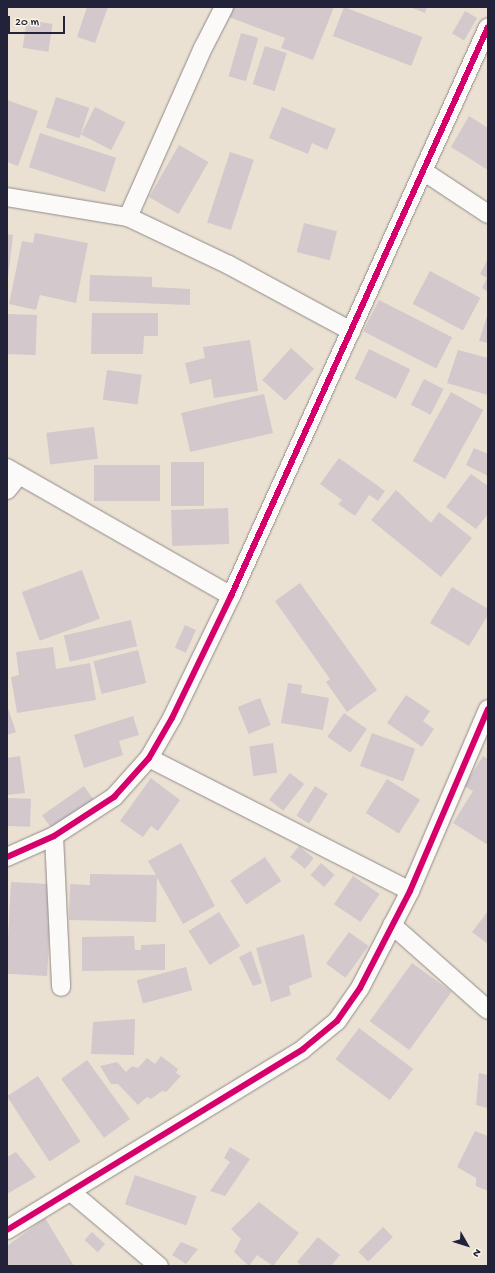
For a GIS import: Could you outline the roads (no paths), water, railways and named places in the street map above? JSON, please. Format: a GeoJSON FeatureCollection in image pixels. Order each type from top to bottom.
{"type":"FeatureCollection","features":[{"type":"Feature","properties":{"kind":"street"},"geometry":{"type":"LineString","coordinates":[[128,216],[203,48],[224,7]]}},
{"type":"Feature","properties":{"kind":"street"},"geometry":{"type":"LineString","coordinates":[[7,857],[54,836],[114,797],[149,758],[172,718],[231,596],[488,27]]}},
{"type":"Feature","properties":{"kind":"street"},"geometry":{"type":"LineString","coordinates":[[423,171],[488,214]]}},
{"type":"Feature","properties":{"kind":"street"},"geometry":{"type":"LineString","coordinates":[[7,198],[128,216],[229,265],[351,331]]}},
{"type":"Feature","properties":{"kind":"street"},"geometry":{"type":"LineString","coordinates":[[7,490],[13,472],[231,596]]}},
{"type":"Feature","properties":{"kind":"street"},"geometry":{"type":"LineString","coordinates":[[7,1230],[303,1049],[337,1021],[360,988],[410,891],[488,709]]}},
{"type":"Feature","properties":{"kind":"street"},"geometry":{"type":"LineString","coordinates":[[149,758],[410,891]]}},
{"type":"Feature","properties":{"kind":"street"},"geometry":{"type":"LineString","coordinates":[[54,836],[61,987]]}},
{"type":"Feature","properties":{"kind":"street"},"geometry":{"type":"LineString","coordinates":[[392,925],[488,1010]]}},
{"type":"Feature","properties":{"kind":"street"},"geometry":{"type":"LineString","coordinates":[[71,1192],[159,1266]]}}]}
